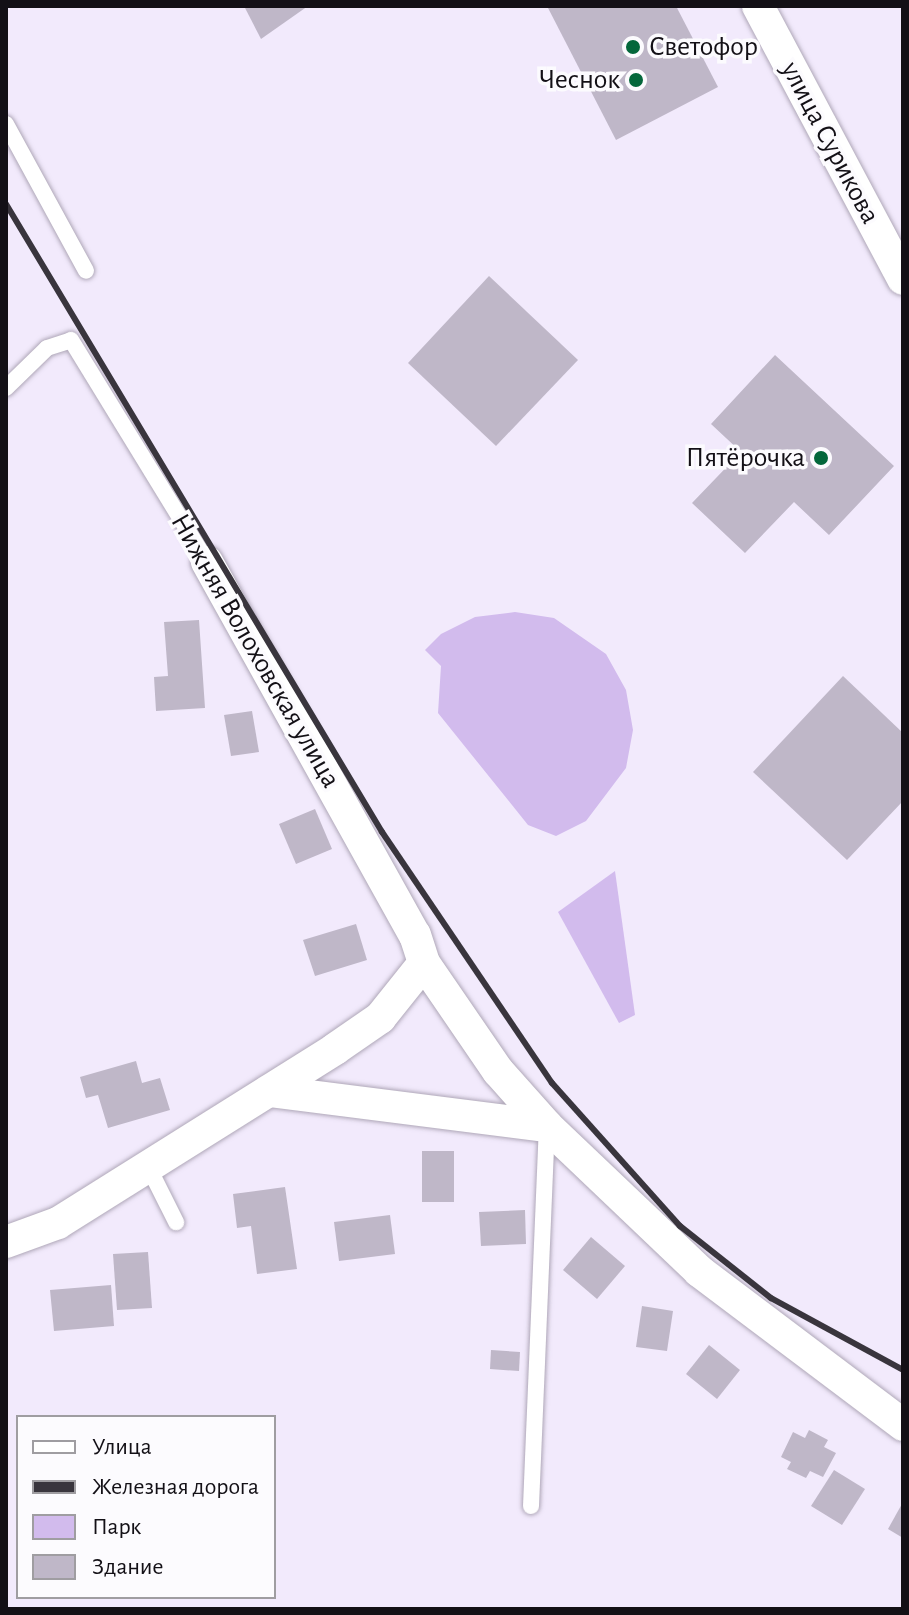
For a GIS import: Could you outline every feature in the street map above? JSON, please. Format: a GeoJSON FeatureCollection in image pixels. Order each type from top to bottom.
{"type":"FeatureCollection","features":[{"type":"Feature","properties":{"kind":"street","name":"улица Сурикова"},"geometry":{"type":"LineString","coordinates":[[758,6],[903,279]]}},
{"type":"Feature","properties":{"kind":"street","name":"Нижняя Волоховская улица"},"geometry":{"type":"LineString","coordinates":[[207,562],[415,935],[424,963],[498,1071],[547,1126],[699,1271],[903,1425]]}},
{"type":"Feature","properties":{"kind":"street"},"geometry":{"type":"LineString","coordinates":[[6,1242],[58,1223],[380,1018],[424,963]]}},
{"type":"Feature","properties":{"kind":"street"},"geometry":{"type":"LineString","coordinates":[[269,1091],[547,1126]]}},
{"type":"Feature","properties":{"kind":"lane"},"geometry":{"type":"LineString","coordinates":[[6,124],[86,271]]}},
{"type":"Feature","properties":{"kind":"lane","name":"Нижняя Волоховская улица"},"geometry":{"type":"LineString","coordinates":[[6,388],[47,348],[63,340],[76,345],[207,562]]}},
{"type":"Feature","properties":{"kind":"lane"},"geometry":{"type":"LineString","coordinates":[[531,1506],[547,1126]]}},
{"type":"Feature","properties":{"kind":"lane"},"geometry":{"type":"LineString","coordinates":[[148,1166],[176,1222]]}},
{"type":"Feature","properties":{"kind":"green space"},"geometry":{"type":"Polygon","coordinates":[[[515,612],[554,618],[606,654],[626,690],[633,730],[626,768],[586,821],[556,836],[528,825],[438,713],[441,666],[425,650],[441,634],[475,617],[515,612]]]}},
{"type":"Feature","properties":{"kind":"green space"},"geometry":{"type":"Polygon","coordinates":[[[615,871],[635,1015],[619,1023],[558,912],[615,871]]]}},
{"type":"Feature","properties":{"kind":"building"},"geometry":{"type":"Polygon","coordinates":[[[244,6],[308,6],[261,39],[244,6]]]}},
{"type":"Feature","properties":{"kind":"building","name":"Светофор"},"geometry":{"type":"Polygon","coordinates":[[[547,6],[676,6],[718,87],[616,140],[547,6]]]}},
{"type":"Feature","properties":{"kind":"building"},"geometry":{"type":"Polygon","coordinates":[[[489,276],[578,360],[496,446],[408,363],[489,276]]]}},
{"type":"Feature","properties":{"kind":"building"},"geometry":{"type":"Polygon","coordinates":[[[775,355],[894,466],[829,535],[794,502],[745,553],[692,503],[741,452],[711,424],[775,355]]]}},
{"type":"Feature","properties":{"kind":"building"},"geometry":{"type":"Polygon","coordinates":[[[199,620],[205,708],[156,711],[154,677],[168,676],[164,622],[199,620]]]}},
{"type":"Feature","properties":{"kind":"building"},"geometry":{"type":"Polygon","coordinates":[[[843,676],[903,733],[903,801],[847,860],[753,772],[843,676]]]}},
{"type":"Feature","properties":{"kind":"building"},"geometry":{"type":"Polygon","coordinates":[[[252,711],[259,752],[231,756],[224,715],[252,711]]]}},
{"type":"Feature","properties":{"kind":"building"},"geometry":{"type":"Polygon","coordinates":[[[315,809],[332,849],[296,864],[279,824],[315,809]]]}},
{"type":"Feature","properties":{"kind":"building"},"geometry":{"type":"Polygon","coordinates":[[[356,924],[367,960],[315,976],[303,940],[356,924]]]}},
{"type":"Feature","properties":{"kind":"building"},"geometry":{"type":"Polygon","coordinates":[[[136,1061],[142,1083],[160,1078],[170,1110],[108,1128],[98,1095],[86,1098],[80,1077],[136,1061]]]}},
{"type":"Feature","properties":{"kind":"building"},"geometry":{"type":"Polygon","coordinates":[[[422,1151],[454,1151],[454,1202],[422,1202],[422,1151]]]}},
{"type":"Feature","properties":{"kind":"building"},"geometry":{"type":"Polygon","coordinates":[[[285,1187],[297,1269],[257,1274],[251,1226],[237,1228],[233,1194],[285,1187]]]}},
{"type":"Feature","properties":{"kind":"building"},"geometry":{"type":"Polygon","coordinates":[[[525,1210],[526,1244],[481,1246],[479,1212],[525,1210]]]}},
{"type":"Feature","properties":{"kind":"building"},"geometry":{"type":"Polygon","coordinates":[[[390,1215],[395,1254],[339,1261],[334,1222],[390,1215]]]}},
{"type":"Feature","properties":{"kind":"building"},"geometry":{"type":"Polygon","coordinates":[[[591,1237],[625,1266],[597,1299],[563,1270],[591,1237]]]}},
{"type":"Feature","properties":{"kind":"building"},"geometry":{"type":"Polygon","coordinates":[[[148,1252],[152,1308],[117,1310],[113,1254],[148,1252]]]}},
{"type":"Feature","properties":{"kind":"building"},"geometry":{"type":"Polygon","coordinates":[[[111,1285],[114,1326],[54,1331],[50,1290],[111,1285]]]}},
{"type":"Feature","properties":{"kind":"building"},"geometry":{"type":"Polygon","coordinates":[[[642,1306],[673,1311],[667,1351],[636,1347],[642,1306]]]}},
{"type":"Feature","properties":{"kind":"building"},"geometry":{"type":"Polygon","coordinates":[[[709,1345],[740,1370],[717,1399],[686,1374],[709,1345]]]}},
{"type":"Feature","properties":{"kind":"building"},"geometry":{"type":"Polygon","coordinates":[[[491,1350],[520,1352],[519,1371],[490,1369],[491,1350]]]}},
{"type":"Feature","properties":{"kind":"building"},"geometry":{"type":"Polygon","coordinates":[[[809,1430],[828,1440],[824,1447],[836,1453],[823,1477],[810,1471],[806,1478],[787,1469],[791,1462],[781,1457],[793,1432],[805,1438],[809,1430]]]}},
{"type":"Feature","properties":{"kind":"building"},"geometry":{"type":"Polygon","coordinates":[[[834,1470],[865,1489],[842,1525],[811,1506],[834,1470]]]}},
{"type":"Feature","properties":{"kind":"building"},"geometry":{"type":"Polygon","coordinates":[[[903,1502],[903,1538],[888,1529],[903,1502]]]}},
{"type":"Feature","properties":{"kind":"railway"},"geometry":{"type":"LineString","coordinates":[[6,204],[382,832],[552,1083],[680,1226],[771,1298],[903,1370]]}},
{"type":"Feature","properties":{"kind":"place","name":"Светофор"},"geometry":{"type":"Point","coordinates":[633,47]}},
{"type":"Feature","properties":{"kind":"place","name":"Чеснок"},"geometry":{"type":"Point","coordinates":[636,80]}},
{"type":"Feature","properties":{"kind":"place","name":"Пятёрочка"},"geometry":{"type":"Point","coordinates":[821,458]}}]}
